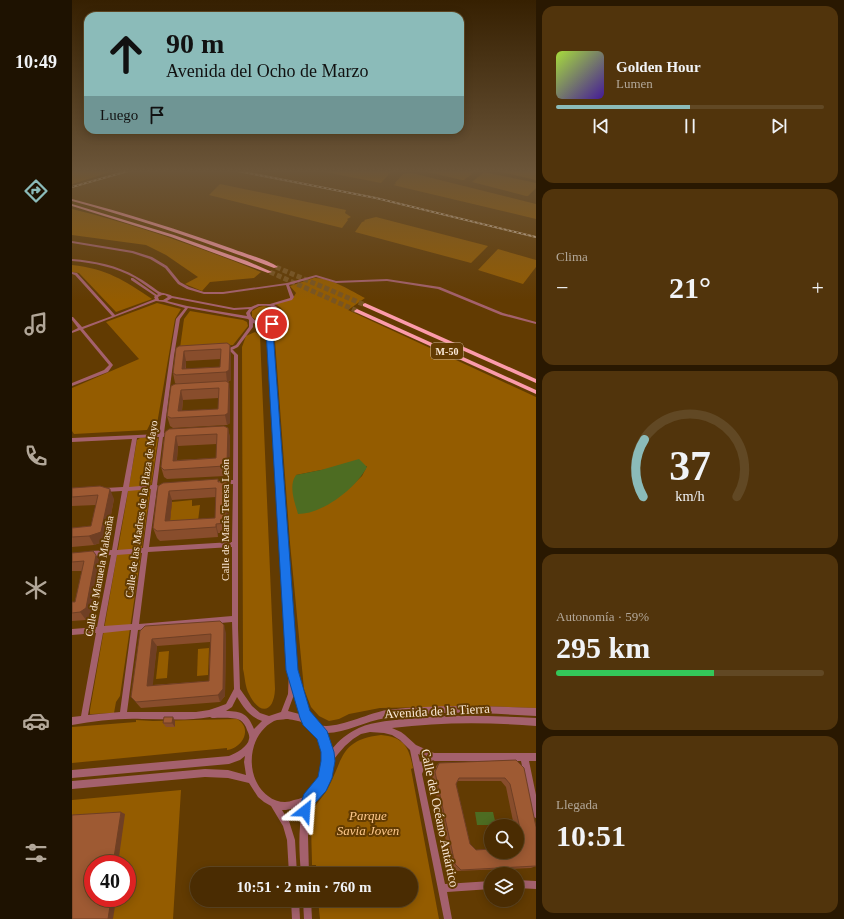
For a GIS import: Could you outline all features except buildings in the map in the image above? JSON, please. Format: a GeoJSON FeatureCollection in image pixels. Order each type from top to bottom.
{"type":"FeatureCollection","features":[{"type":"Feature","properties":{"kind":"highway"},"geometry":{"type":"LineString","coordinates":[[102,214],[182,238],[270,272]]}},
{"type":"Feature","properties":{"kind":"highway"},"geometry":{"type":"LineString","coordinates":[[123,214],[160,224],[276,267]]}},
{"type":"Feature","properties":{"kind":"highway","name":"M-50"},"geometry":{"type":"LineString","coordinates":[[365,305],[536,381]]}},
{"type":"Feature","properties":{"kind":"highway","name":"M-50"},"geometry":{"type":"LineString","coordinates":[[357,311],[536,392]]}},
{"type":"Feature","properties":{"kind":"highway"},"geometry":{"type":"LineString","coordinates":[[480,356],[536,376]]}},
{"type":"Feature","properties":{"kind":"street"},"geometry":{"type":"LineString","coordinates":[[72,242],[133,252],[151,258],[166,267],[179,283],[188,288],[204,293],[224,293],[287,284],[316,276],[336,282],[388,280],[439,288],[502,314],[536,323]]}},
{"type":"Feature","properties":{"kind":"street"},"geometry":{"type":"LineString","coordinates":[[72,261],[89,261],[116,268],[134,276],[161,294],[168,294],[170,297],[234,309],[270,305],[291,299],[292,297],[287,284]]}},
{"type":"Feature","properties":{"kind":"street"},"geometry":{"type":"LineString","coordinates":[[72,261],[112,270],[130,278],[164,302],[187,308],[250,319],[262,323],[273,322]]}},
{"type":"Feature","properties":{"kind":"street"},"geometry":{"type":"LineString","coordinates":[[72,273],[76,274],[114,316]]}},
{"type":"Feature","properties":{"kind":"street"},"geometry":{"type":"LineString","coordinates":[[72,332],[157,298],[161,294]]}},
{"type":"Feature","properties":{"kind":"street"},"geometry":{"type":"LineString","coordinates":[[164,302],[170,297]]}},
{"type":"Feature","properties":{"kind":"street"},"geometry":{"type":"LineString","coordinates":[[270,305],[276,307],[280,313],[279,317],[273,322],[270,331],[292,670],[291,694],[283,716]]}},
{"type":"Feature","properties":{"kind":"street","name":"Calle de las Madres de la Plaza de Mayo"},"geometry":{"type":"LineString","coordinates":[[123,716],[172,356],[176,351],[178,319],[187,308]]}},
{"type":"Feature","properties":{"kind":"street"},"geometry":{"type":"LineString","coordinates":[[218,350],[228,350],[237,346],[251,327],[248,313],[252,308]]}},
{"type":"Feature","properties":{"kind":"street"},"geometry":{"type":"LineString","coordinates":[[72,318],[111,365],[106,370],[74,383]]}},
{"type":"Feature","properties":{"kind":"street"},"geometry":{"type":"LineString","coordinates":[[262,323],[270,331]]}},
{"type":"Feature","properties":{"kind":"street","name":"Calle de María Teresa León"},"geometry":{"type":"LineString","coordinates":[[228,350],[232,351],[236,355],[236,386],[232,431],[235,482],[235,619],[237,690]]}},
{"type":"Feature","properties":{"kind":"street"},"geometry":{"type":"LineString","coordinates":[[230,387],[236,386]]}},
{"type":"Feature","properties":{"kind":"street"},"geometry":{"type":"LineString","coordinates":[[167,390],[174,390]]}},
{"type":"Feature","properties":{"kind":"street"},"geometry":{"type":"LineString","coordinates":[[72,440],[169,434]]}},
{"type":"Feature","properties":{"kind":"street","name":"Calle de Manuela Malasaña"},"geometry":{"type":"LineString","coordinates":[[84,719],[135,436]]}},
{"type":"Feature","properties":{"kind":"street"},"geometry":{"type":"LineString","coordinates":[[213,483],[235,482]]}},
{"type":"Feature","properties":{"kind":"street"},"geometry":{"type":"LineString","coordinates":[[102,490],[161,487]]}},
{"type":"Feature","properties":{"kind":"street"},"geometry":{"type":"LineString","coordinates":[[86,554],[235,544]]}},
{"type":"Feature","properties":{"kind":"street"},"geometry":{"type":"LineString","coordinates":[[72,632],[235,619]]}},
{"type":"Feature","properties":{"kind":"street"},"geometry":{"type":"LineString","coordinates":[[292,670],[300,700],[308,720]]}},
{"type":"Feature","properties":{"kind":"street"},"geometry":{"type":"LineString","coordinates":[[72,721],[123,716],[174,716],[207,713],[221,710],[229,705],[237,690],[249,709],[258,716],[270,720]]}},
{"type":"Feature","properties":{"kind":"street","name":"Avenida de la Tierra"},"geometry":{"type":"LineString","coordinates":[[318,729],[335,729],[384,714],[421,710],[536,712]]}},
{"type":"Feature","properties":{"kind":"street"},"geometry":{"type":"LineString","coordinates":[[207,713],[235,714],[243,716],[251,727],[253,738]]}},
{"type":"Feature","properties":{"kind":"street"},"geometry":{"type":"LineString","coordinates":[[293,867],[291,840],[286,824],[274,804],[260,795],[251,780],[248,764],[249,748],[253,738],[260,728],[270,720],[283,716],[295,715],[308,720],[318,729],[326,743],[328,761],[326,774],[321,786],[309,799],[305,811],[303,842],[305,867]]}},
{"type":"Feature","properties":{"kind":"street","name":"Avenida de la Tierra"},"geometry":{"type":"LineString","coordinates":[[328,761],[336,749],[358,732],[386,724],[484,719],[536,722]]}},
{"type":"Feature","properties":{"kind":"street","name":"Calle del Océano Antártico"},"geometry":{"type":"LineString","coordinates":[[370,728],[398,733],[413,748],[448,919]]}},
{"type":"Feature","properties":{"kind":"street"},"geometry":{"type":"LineString","coordinates":[[72,774],[229,760],[237,757],[249,748]]}},
{"type":"Feature","properties":{"kind":"street"},"geometry":{"type":"LineString","coordinates":[[413,748],[434,757],[536,757]]}},
{"type":"Feature","properties":{"kind":"street"},"geometry":{"type":"LineString","coordinates":[[419,773],[425,761],[434,757]]}},
{"type":"Feature","properties":{"kind":"street"},"geometry":{"type":"LineString","coordinates":[[524,757],[536,814]]}},
{"type":"Feature","properties":{"kind":"street"},"geometry":{"type":"LineString","coordinates":[[72,785],[205,773],[228,774],[251,780]]}},
{"type":"Feature","properties":{"kind":"street"},"geometry":{"type":"LineString","coordinates":[[274,804],[292,806],[309,799]]}},
{"type":"Feature","properties":{"kind":"street"},"geometry":{"type":"LineString","coordinates":[[524,884],[536,885]]}},
{"type":"Feature","properties":{"kind":"street"},"geometry":{"type":"LineString","coordinates":[[442,888],[484,885]]}},
{"type":"Feature","properties":{"kind":"street"},"geometry":{"type":"LineString","coordinates":[[295,907],[296,919]]}},
{"type":"Feature","properties":{"kind":"street"},"geometry":{"type":"LineString","coordinates":[[307,907],[308,919]]}},
{"type":"Feature","properties":{"kind":"green space"},"geometry":{"type":"Polygon","coordinates":[[[72,214],[90,214],[168,237],[261,272],[254,278],[210,282],[202,291],[185,284],[198,277],[166,255],[146,245],[72,235],[72,214]]]}},
{"type":"Feature","properties":{"kind":"green space"},"geometry":{"type":"Polygon","coordinates":[[[285,214],[346,214],[351,217],[347,219],[348,220],[342,228],[285,214]]]}},
{"type":"Feature","properties":{"kind":"green space"},"geometry":{"type":"Polygon","coordinates":[[[514,214],[536,214],[536,219],[514,214]]]}},
{"type":"Feature","properties":{"kind":"green space"},"geometry":{"type":"Polygon","coordinates":[[[376,217],[488,246],[471,263],[355,232],[362,222],[365,221],[364,220],[376,217]]]}},
{"type":"Feature","properties":{"kind":"green space"},"geometry":{"type":"Polygon","coordinates":[[[498,249],[536,260],[536,267],[523,284],[478,270],[498,249]]]}},
{"type":"Feature","properties":{"kind":"green space"},"geometry":{"type":"Polygon","coordinates":[[[72,265],[95,269],[115,276],[152,299],[116,312],[79,273],[72,272],[72,265]]]}},
{"type":"Feature","properties":{"kind":"green space"},"geometry":{"type":"Polygon","coordinates":[[[314,278],[320,278],[340,285],[365,298],[348,310],[536,397],[536,708],[482,706],[380,708],[349,714],[339,719],[329,721],[319,716],[311,707],[304,689],[290,543],[274,327],[284,313],[280,307],[275,304],[293,298],[296,293],[290,286],[314,278]],[[367,466],[321,470],[296,475],[344,493],[362,476],[367,466]]]}},
{"type":"Feature","properties":{"kind":"green space"},"geometry":{"type":"Polygon","coordinates":[[[157,303],[181,309],[175,319],[157,424],[150,424],[147,430],[74,434],[72,431],[72,388],[139,359],[106,322],[157,303]]]}},
{"type":"Feature","properties":{"kind":"green space"},"geometry":{"type":"Polygon","coordinates":[[[264,306],[273,308],[277,312],[276,316],[270,320],[264,321],[252,317],[252,311],[264,306]]]}},
{"type":"Feature","properties":{"kind":"green space"},"geometry":{"type":"Polygon","coordinates":[[[190,311],[243,320],[247,322],[248,326],[233,345],[180,348],[184,319],[190,311]]]}},
{"type":"Feature","properties":{"kind":"green space"},"geometry":{"type":"Polygon","coordinates":[[[255,332],[260,335],[275,689],[272,703],[265,709],[257,706],[249,694],[243,669],[242,347],[246,336],[255,332]]]}},
{"type":"Feature","properties":{"kind":"green space"},"geometry":{"type":"Polygon","coordinates":[[[156,437],[158,439],[120,696],[116,702],[114,713],[90,714],[137,440],[140,438],[156,437]]]}},
{"type":"Feature","properties":{"kind":"green space"},"geometry":{"type":"Polygon","coordinates":[[[192,500],[192,506],[200,505],[198,521],[169,530],[172,502],[192,500]]]}},
{"type":"Feature","properties":{"kind":"green space"},"geometry":{"type":"Polygon","coordinates":[[[209,648],[208,675],[197,676],[198,649],[209,648]]]}},
{"type":"Feature","properties":{"kind":"green space"},"geometry":{"type":"Polygon","coordinates":[[[169,651],[167,678],[156,679],[159,652],[169,651]]]}},
{"type":"Feature","properties":{"kind":"green space"},"geometry":{"type":"Polygon","coordinates":[[[237,719],[244,727],[244,737],[238,746],[227,750],[227,748],[72,763],[72,727],[136,722],[136,720],[237,719]]]}},
{"type":"Feature","properties":{"kind":"green space","name":"Parque Savia Joven"},"geometry":{"type":"Polygon","coordinates":[[[381,735],[395,738],[404,744],[410,754],[413,768],[411,769],[439,919],[320,919],[319,907],[418,907],[418,867],[316,867],[316,865],[312,865],[311,839],[313,813],[315,807],[327,790],[340,760],[350,746],[357,741],[381,735]]]}},
{"type":"Feature","properties":{"kind":"green space"},"geometry":{"type":"Polygon","coordinates":[[[181,790],[173,919],[72,919],[72,800],[181,790]]]}},
{"type":"Feature","properties":{"kind":"shaded area"},"geometry":{"type":"Polygon","coordinates":[[[359,459],[367,467],[362,475],[347,491],[328,505],[318,510],[298,514],[292,489],[296,475],[321,470],[359,459]]]}},
{"type":"Feature","properties":{"kind":"shaded area"},"geometry":{"type":"Polygon","coordinates":[[[475,812],[493,812],[495,819],[484,819],[484,825],[477,825],[475,812]]]}},
{"type":"Feature","properties":{"kind":"tunnel"},"geometry":{"type":"LineString","coordinates":[[276,267],[365,305]]}},
{"type":"Feature","properties":{"kind":"tunnel"},"geometry":{"type":"LineString","coordinates":[[270,272],[357,311]]}},
{"type":"Feature","properties":{"kind":"railway"},"geometry":{"type":"LineString","coordinates":[[441,214],[536,237]]}},
{"type":"Feature","properties":{"kind":"route"},"geometry":{"type":"LineString","coordinates":[[272,324],[270,331],[292,670],[304,713],[308,720],[318,729],[326,743],[328,752],[325,778],[316,793],[309,799],[305,811]]}}]}
